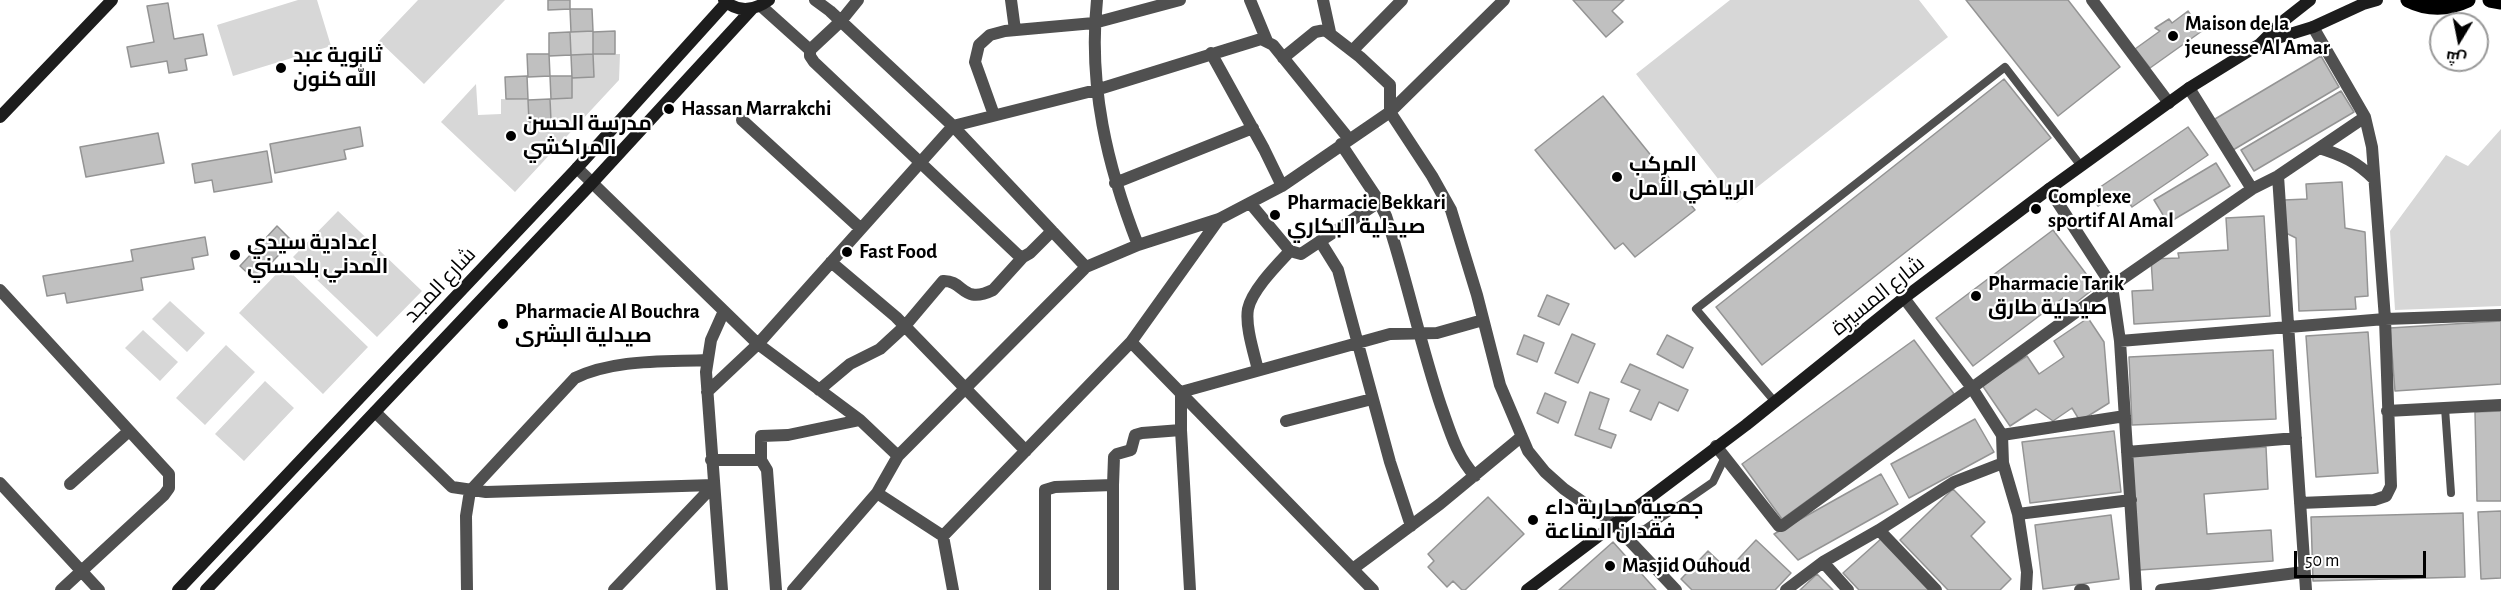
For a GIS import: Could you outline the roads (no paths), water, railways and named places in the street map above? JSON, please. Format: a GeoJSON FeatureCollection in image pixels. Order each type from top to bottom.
{"type":"FeatureCollection","features":[{"type":"Feature","properties":{"kind":"main road"},"geometry":{"type":"LineString","coordinates":[[0,117],[111,0]]}},
{"type":"Feature","properties":{"kind":"main road","name":"شارع المسيرة"},"geometry":{"type":"LineString","coordinates":[[1527,590],[1775,402],[1904,298],[2189,88],[2260,44],[2282,22],[2310,0]]}},
{"type":"Feature","properties":{"kind":"main road","name":"شارع المسيرة"},"geometry":{"type":"LineString","coordinates":[[2260,44],[2313,27],[2377,0]]}},
{"type":"Feature","properties":{"kind":"main road"},"geometry":{"type":"LineString","coordinates":[[2408,0],[2436,8],[2456,5],[2468,0]]}},
{"type":"Feature","properties":{"kind":"main road"},"geometry":{"type":"LineString","coordinates":[[2490,0],[2501,2]]}},
{"type":"Feature","properties":{"kind":"main road"},"geometry":{"type":"LineString","coordinates":[[725,1],[736,8],[761,5]]}},
{"type":"Feature","properties":{"kind":"main road","name":"شارع المجد"},"geometry":{"type":"LineString","coordinates":[[178,590],[577,168],[725,1]]}},
{"type":"Feature","properties":{"kind":"main road","name":"شارع المجد"},"geometry":{"type":"LineString","coordinates":[[206,590],[761,5]]}},
{"type":"Feature","properties":{"kind":"street"},"geometry":{"type":"LineString","coordinates":[[814,0],[841,21],[953,126],[1086,267]]}},
{"type":"Feature","properties":{"kind":"street"},"geometry":{"type":"LineString","coordinates":[[858,0],[841,21],[810,50],[810,56],[920,164],[1018,255],[1023,257]]}},
{"type":"Feature","properties":{"kind":"street"},"geometry":{"type":"LineString","coordinates":[[1011,0],[1015,30]]}},
{"type":"Feature","properties":{"kind":"street"},"geometry":{"type":"LineString","coordinates":[[1097,0],[1094,23],[1096,90],[1115,183],[1138,245]]}},
{"type":"Feature","properties":{"kind":"street"},"geometry":{"type":"LineString","coordinates":[[994,115],[975,62],[979,45],[990,35],[1015,30],[1094,23],[1180,0]]}},
{"type":"Feature","properties":{"kind":"street"},"geometry":{"type":"LineString","coordinates":[[1250,0],[1267,41]]}},
{"type":"Feature","properties":{"kind":"street"},"geometry":{"type":"LineString","coordinates":[[1323,0],[1330,32],[1390,85],[1390,112],[1432,176],[1451,210],[1500,385],[1528,451],[1545,472],[1564,489],[1614,523],[1676,590]]}},
{"type":"Feature","properties":{"kind":"street"},"geometry":{"type":"LineString","coordinates":[[1352,51],[1402,0]]}},
{"type":"Feature","properties":{"kind":"street"},"geometry":{"type":"LineString","coordinates":[[794,590],[877,494],[898,456],[1086,267],[1138,245],[1219,219],[1281,186],[1390,112],[1504,0]]}},
{"type":"Feature","properties":{"kind":"street"},"geometry":{"type":"LineString","coordinates":[[2092,0],[2169,103]]}},
{"type":"Feature","properties":{"kind":"street"},"geometry":{"type":"LineString","coordinates":[[761,5],[810,50]]}},
{"type":"Feature","properties":{"kind":"street"},"geometry":{"type":"LineString","coordinates":[[2300,503],[2374,500],[2386,496],[2391,486],[2385,319],[2372,147],[2365,117],[2313,27]]}},
{"type":"Feature","properties":{"kind":"street"},"geometry":{"type":"LineString","coordinates":[[1283,58],[1315,32],[1330,32]]}},
{"type":"Feature","properties":{"kind":"street"},"geometry":{"type":"LineString","coordinates":[[707,392],[758,344],[953,126],[1096,90],[1255,40],[1267,41],[1273,45],[1345,142],[1379,202],[1394,239],[1438,399],[1459,454],[1475,476]]}},
{"type":"Feature","properties":{"kind":"street"},"geometry":{"type":"LineString","coordinates":[[1211,53],[1253,128],[1281,186]]}},
{"type":"Feature","properties":{"kind":"street"},"geometry":{"type":"LineString","coordinates":[[2189,88],[2252,189]]}},
{"type":"Feature","properties":{"kind":"street"},"geometry":{"type":"LineString","coordinates":[[1716,446],[1779,526],[1782,526],[2112,286],[2252,189],[2278,176],[2365,117]]}},
{"type":"Feature","properties":{"kind":"street"},"geometry":{"type":"LineString","coordinates":[[742,120],[861,229]]}},
{"type":"Feature","properties":{"kind":"street"},"geometry":{"type":"LineString","coordinates":[[1115,183],[1253,128]]}},
{"type":"Feature","properties":{"kind":"street"},"geometry":{"type":"LineString","coordinates":[[2319,148],[2360,165],[2374,179]]}},
{"type":"Feature","properties":{"kind":"street"},"geometry":{"type":"LineString","coordinates":[[577,168],[758,344],[860,420],[898,456]]}},
{"type":"Feature","properties":{"kind":"street"},"geometry":{"type":"LineString","coordinates":[[2278,176],[2306,590]]}},
{"type":"Feature","properties":{"kind":"street"},"geometry":{"type":"LineString","coordinates":[[2049,189],[2112,286],[2120,340],[2136,590]]}},
{"type":"Feature","properties":{"kind":"street"},"geometry":{"type":"LineString","coordinates":[[1250,203],[1290,251],[1301,254],[1379,202]]}},
{"type":"Feature","properties":{"kind":"street"},"geometry":{"type":"LineString","coordinates":[[943,536],[1131,342],[1219,219]]}},
{"type":"Feature","properties":{"kind":"street"},"geometry":{"type":"LineString","coordinates":[[819,390],[850,363],[880,349],[905,326],[943,281],[954,283],[965,293],[972,295],[987,293],[993,290],[1023,257],[1052,231]]}},
{"type":"Feature","properties":{"kind":"street"},"geometry":{"type":"LineString","coordinates":[[1320,241],[1338,270],[1372,399],[1411,526]]}},
{"type":"Feature","properties":{"kind":"street"},"geometry":{"type":"LineString","coordinates":[[1258,370],[1250,339],[1248,308],[1265,278],[1290,251]]}},
{"type":"Feature","properties":{"kind":"street"},"geometry":{"type":"LineString","coordinates":[[831,262],[905,326],[1026,450]]}},
{"type":"Feature","properties":{"kind":"street"},"geometry":{"type":"LineString","coordinates":[[0,290],[168,474],[169,488],[61,590]]}},
{"type":"Feature","properties":{"kind":"street"},"geometry":{"type":"LineString","coordinates":[[1904,298],[1972,388],[2002,435],[2003,463],[2018,514],[2027,572],[2027,590]]}},
{"type":"Feature","properties":{"kind":"street"},"geometry":{"type":"LineString","coordinates":[[722,590],[711,460],[706,360],[711,340],[724,311]]}},
{"type":"Feature","properties":{"kind":"street"},"geometry":{"type":"LineString","coordinates":[[2120,340],[2385,319],[2501,315]]}},
{"type":"Feature","properties":{"kind":"street"},"geometry":{"type":"LineString","coordinates":[[1181,392],[1390,334],[1437,333],[1483,320]]}},
{"type":"Feature","properties":{"kind":"street"},"geometry":{"type":"LineString","coordinates":[[1131,342],[1373,590]]}},
{"type":"Feature","properties":{"kind":"street"},"geometry":{"type":"LineString","coordinates":[[467,590],[466,516],[470,491],[575,378],[591,370],[628,364],[706,360]]}},
{"type":"Feature","properties":{"kind":"street"},"geometry":{"type":"LineString","coordinates":[[1181,392],[1190,590]]}},
{"type":"Feature","properties":{"kind":"street"},"geometry":{"type":"LineString","coordinates":[[1286,421],[1372,399]]}},
{"type":"Feature","properties":{"kind":"street"},"geometry":{"type":"LineString","coordinates":[[2387,411],[2501,405]]}},
{"type":"Feature","properties":{"kind":"street"},"geometry":{"type":"LineString","coordinates":[[375,412],[443,480],[452,487],[470,491],[714,485]]}},
{"type":"Feature","properties":{"kind":"street"},"geometry":{"type":"LineString","coordinates":[[2002,435],[2125,416]]}},
{"type":"Feature","properties":{"kind":"street"},"geometry":{"type":"LineString","coordinates":[[776,590],[767,470],[761,460],[761,436],[788,435],[860,420]]}},
{"type":"Feature","properties":{"kind":"street"},"geometry":{"type":"LineString","coordinates":[[1113,590],[1114,457],[1131,450],[1135,435],[1181,430]]}},
{"type":"Feature","properties":{"kind":"street"},"geometry":{"type":"LineString","coordinates":[[70,484],[129,431]]}},
{"type":"Feature","properties":{"kind":"street"},"geometry":{"type":"LineString","coordinates":[[1354,568],[1475,476],[1521,437]]}},
{"type":"Feature","properties":{"kind":"street"},"geometry":{"type":"LineString","coordinates":[[2127,452],[2296,438]]}},
{"type":"Feature","properties":{"kind":"street"},"geometry":{"type":"LineString","coordinates":[[711,460],[761,460]]}},
{"type":"Feature","properties":{"kind":"street"},"geometry":{"type":"LineString","coordinates":[[1786,590],[1823,562],[1879,530],[1954,482],[2003,463]]}},
{"type":"Feature","properties":{"kind":"street"},"geometry":{"type":"LineString","coordinates":[[0,483],[99,590]]}},
{"type":"Feature","properties":{"kind":"street"},"geometry":{"type":"LineString","coordinates":[[614,590],[714,485]]}},
{"type":"Feature","properties":{"kind":"street"},"geometry":{"type":"LineString","coordinates":[[1045,590],[1045,490],[1055,487],[1113,485]]}},
{"type":"Feature","properties":{"kind":"street"},"geometry":{"type":"LineString","coordinates":[[877,494],[943,536],[953,590]]}},
{"type":"Feature","properties":{"kind":"street"},"geometry":{"type":"LineString","coordinates":[[2018,514],[2131,500]]}},
{"type":"Feature","properties":{"kind":"street"},"geometry":{"type":"LineString","coordinates":[[1879,530],[1936,590]]}},
{"type":"Feature","properties":{"kind":"street"},"geometry":{"type":"LineString","coordinates":[[1823,562],[1848,590]]}},
{"type":"Feature","properties":{"kind":"street"},"geometry":{"type":"LineString","coordinates":[[2161,590],[2304,572]]}},
{"type":"Feature","properties":{"kind":"street"},"geometry":{"type":"LineString","coordinates":[[807,590],[808,573]]}},
{"type":"Feature","properties":{"kind":"lane"},"geometry":{"type":"LineString","coordinates":[[1775,402],[1696,309],[2005,66],[2081,166]]}},
{"type":"Feature","properties":{"kind":"lane"},"geometry":{"type":"LineString","coordinates":[[2445,408],[2451,493]]}},
{"type":"Feature","properties":{"kind":"lane"},"geometry":{"type":"LineString","coordinates":[[1624,534],[1645,529],[1713,482],[1725,457]]}},
{"type":"Feature","properties":{"kind":"place","name":"Maison de la jeunesse Al Amar"},"geometry":{"type":"Point","coordinates":[2173,36]}},
{"type":"Feature","properties":{"kind":"place","name":"ثانوية عبد الله كنون"},"geometry":{"type":"Point","coordinates":[281,68]}},
{"type":"Feature","properties":{"kind":"place","name":"Hassan Marrakchi"},"geometry":{"type":"Point","coordinates":[669,109]}},
{"type":"Feature","properties":{"kind":"place","name":"مدرسة الحسن المراكشي"},"geometry":{"type":"Point","coordinates":[511,136]}},
{"type":"Feature","properties":{"kind":"place","name":"المركب الرياضي الأمل"},"geometry":{"type":"Point","coordinates":[1617,177]}},
{"type":"Feature","properties":{"kind":"place","name":"Complexe sportif Al Amal"},"geometry":{"type":"Point","coordinates":[2036,209]}},
{"type":"Feature","properties":{"kind":"place","name":"Pharmacie Bekkari صيدلية البكاري"},"geometry":{"type":"Point","coordinates":[1275,215]}},
{"type":"Feature","properties":{"kind":"place","name":"Fast Food"},"geometry":{"type":"Point","coordinates":[847,252]}},
{"type":"Feature","properties":{"kind":"place","name":"إعدادية سيدي المدني بلحسني"},"geometry":{"type":"Point","coordinates":[235,255]}},
{"type":"Feature","properties":{"kind":"place","name":"Pharmacie Tarik صيدلية طارق"},"geometry":{"type":"Point","coordinates":[1976,296]}},
{"type":"Feature","properties":{"kind":"place","name":"Pharmacie Al Bouchra صيدلية البشرى"},"geometry":{"type":"Point","coordinates":[503,324]}},
{"type":"Feature","properties":{"kind":"place","name":"جمعية محاربة داء فقدان المناعة"},"geometry":{"type":"Point","coordinates":[1533,520]}},
{"type":"Feature","properties":{"kind":"place","name":"Masjid Ouhoud"},"geometry":{"type":"Point","coordinates":[1610,566]}}]}
